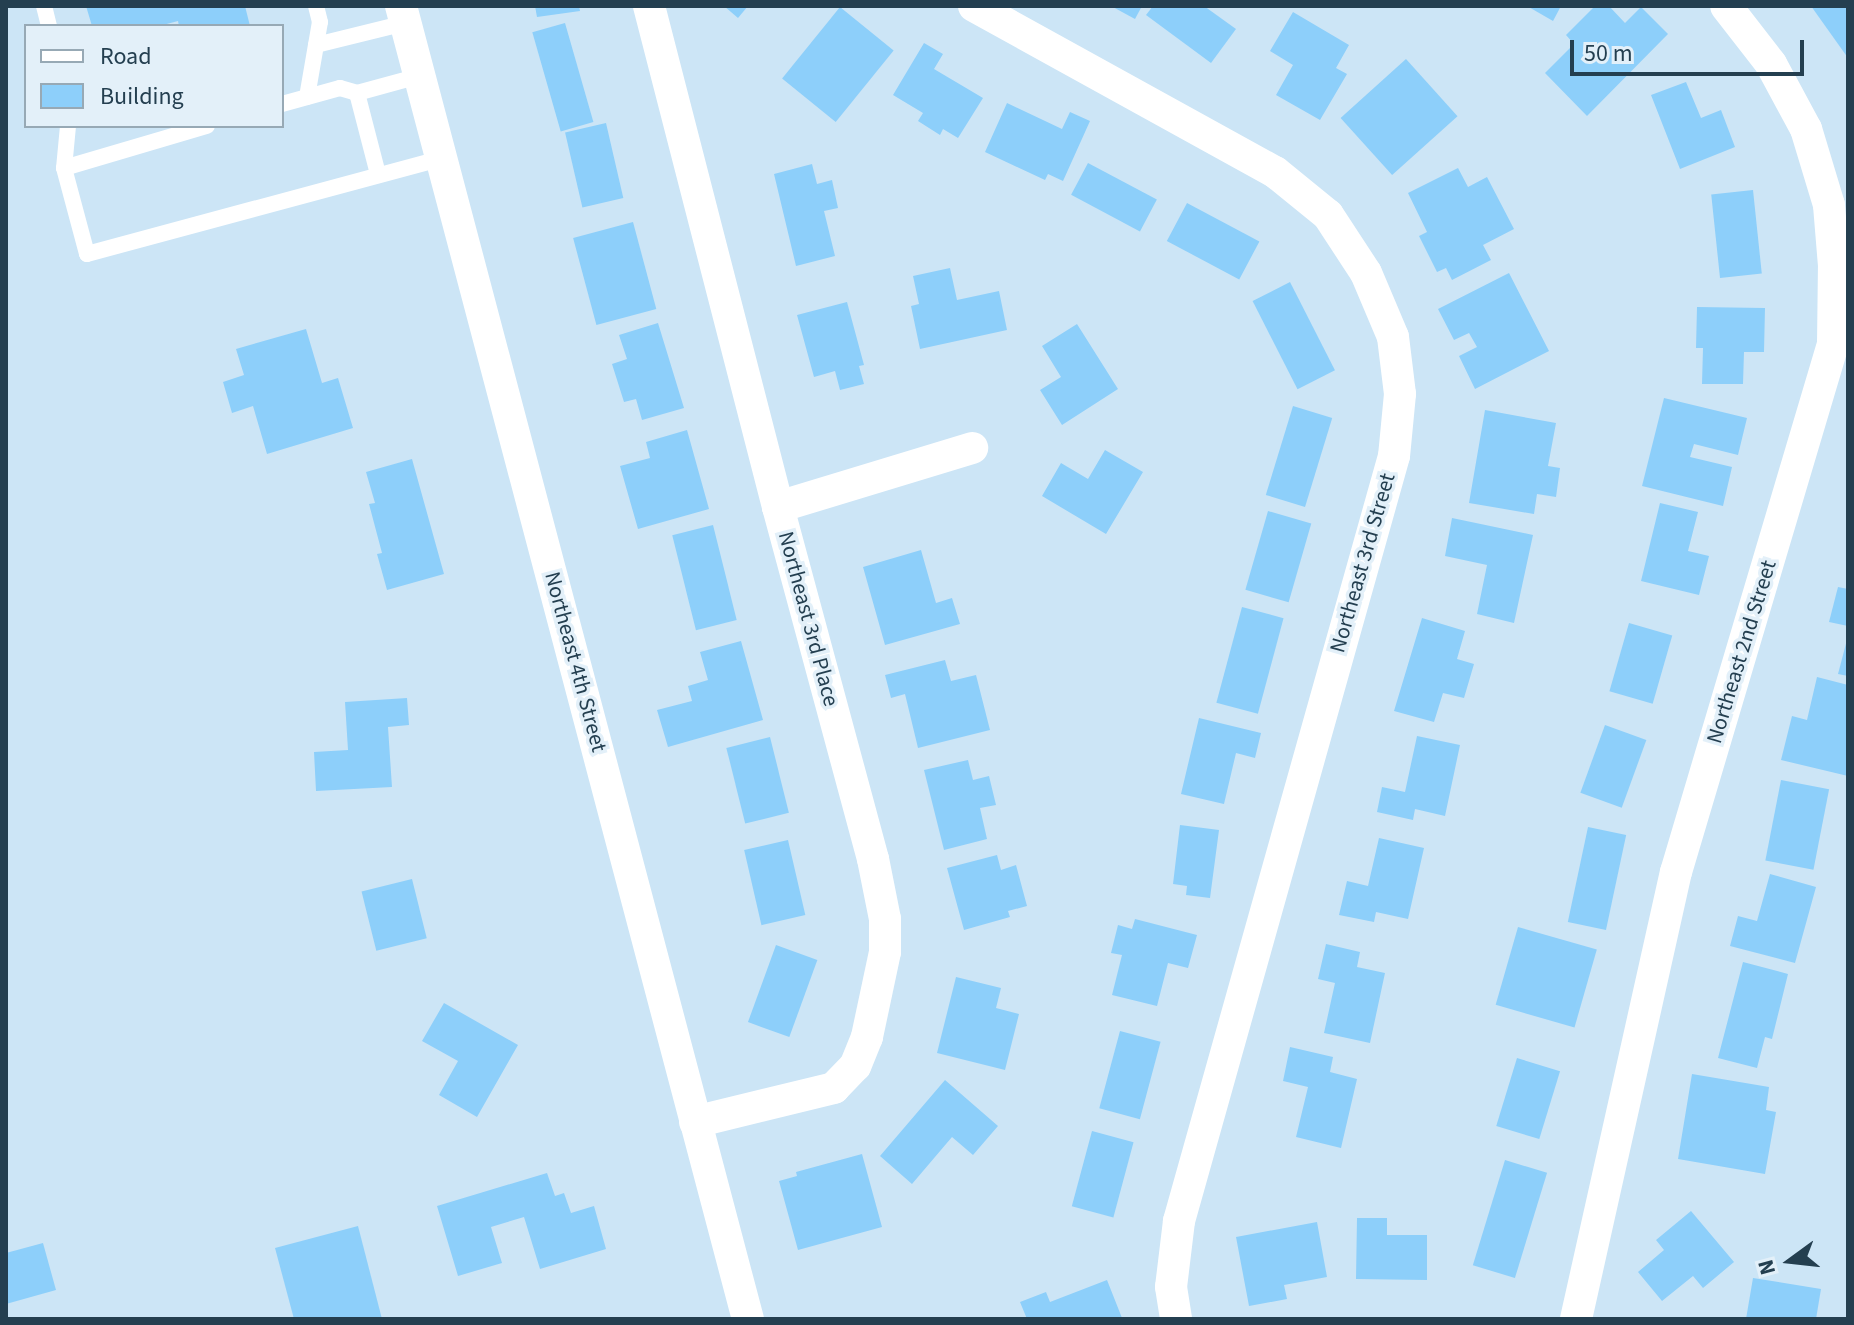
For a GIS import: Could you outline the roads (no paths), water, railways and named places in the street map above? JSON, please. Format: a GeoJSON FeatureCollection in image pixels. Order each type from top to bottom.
{"type":"FeatureCollection","features":[{"type":"Feature","properties":{"kind":"street","name":"Northeast 3rd Place"},"geometry":{"type":"LineString","coordinates":[[649,6],[778,507],[873,859],[885,919],[885,952],[867,1037],[855,1066],[834,1088],[695,1122]]}},
{"type":"Feature","properties":{"kind":"street","name":"Northeast 3rd Street"},"geometry":{"type":"LineString","coordinates":[[974,6],[1275,172],[1328,215],[1366,273],[1393,337],[1400,394],[1394,456],[1179,1221],[1171,1287],[1176,1319]]}},
{"type":"Feature","properties":{"kind":"street","name":"Northeast 2nd Street"},"geometry":{"type":"LineString","coordinates":[[1576,1319],[1676,872],[1833,344],[1834,266],[1829,205],[1806,129],[1771,64],[1726,6]]}},
{"type":"Feature","properties":{"kind":"street","name":"Northeast 4th Street"},"geometry":{"type":"LineString","coordinates":[[403,14],[748,1319]]}},
{"type":"Feature","properties":{"kind":"street"},"geometry":{"type":"LineString","coordinates":[[778,507],[972,448]]}},
{"type":"Feature","properties":{"kind":"lane"},"geometry":{"type":"LineString","coordinates":[[307,97],[320,22],[316,6]]}},
{"type":"Feature","properties":{"kind":"lane"},"geometry":{"type":"LineString","coordinates":[[316,45],[403,14]]}},
{"type":"Feature","properties":{"kind":"lane"},"geometry":{"type":"LineString","coordinates":[[284,103],[340,88],[357,93],[419,76]]}},
{"type":"Feature","properties":{"kind":"lane"},"geometry":{"type":"LineString","coordinates":[[357,93],[378,174]]}},
{"type":"Feature","properties":{"kind":"lane"},"geometry":{"type":"LineString","coordinates":[[68,128],[64,168],[87,254],[440,159]]}},
{"type":"Feature","properties":{"kind":"lane"},"geometry":{"type":"LineString","coordinates":[[64,168],[200,128]]}}]}
